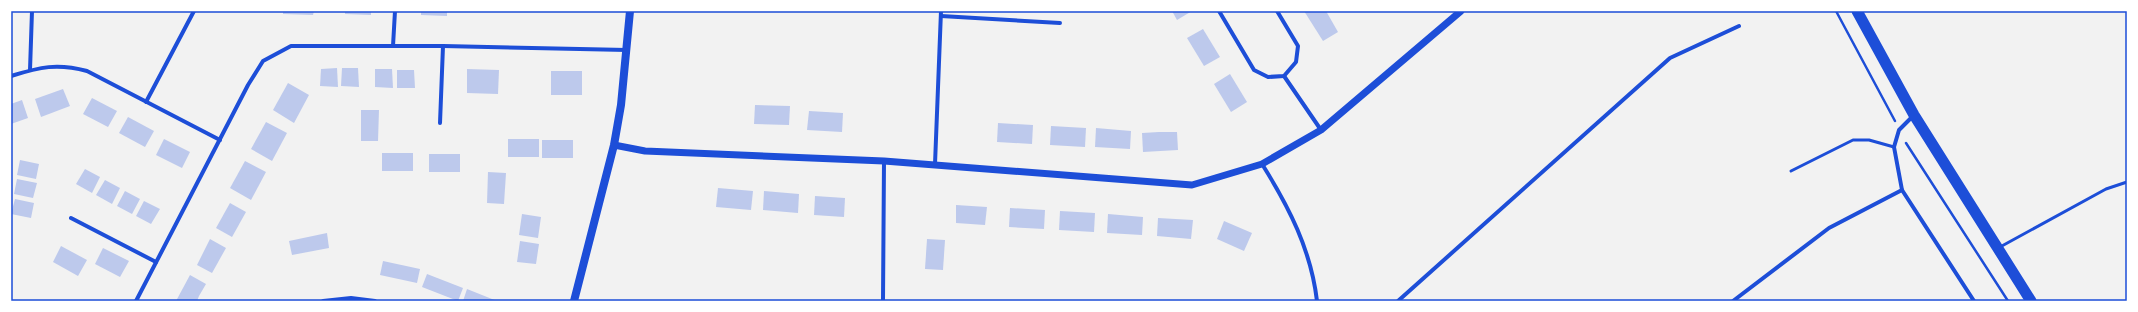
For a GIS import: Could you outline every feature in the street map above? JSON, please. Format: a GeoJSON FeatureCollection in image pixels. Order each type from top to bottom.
{"type":"FeatureCollection","features":[{"type":"Feature","properties":{"kind":"highway"},"geometry":{"type":"LineString","coordinates":[[1857,11],[1914,115],[2031,301]]}},
{"type":"Feature","properties":{"kind":"main road"},"geometry":{"type":"LineString","coordinates":[[574,301],[604,175],[614,145],[627,50],[630,11]]}},
{"type":"Feature","properties":{"kind":"street"},"geometry":{"type":"LineString","coordinates":[[30,70],[32,11]]}},
{"type":"Feature","properties":{"kind":"street"},"geometry":{"type":"LineString","coordinates":[[146,102],[194,11]]}},
{"type":"Feature","properties":{"kind":"street"},"geometry":{"type":"LineString","coordinates":[[393,46],[395,11]]}},
{"type":"Feature","properties":{"kind":"street"},"geometry":{"type":"LineString","coordinates":[[1218,11],[1254,70],[1268,77],[1284,76],[1296,62],[1298,46],[1277,11]]}},
{"type":"Feature","properties":{"kind":"street"},"geometry":{"type":"LineString","coordinates":[[614,145],[645,151],[935,164],[1192,185],[1262,164],[1321,130],[1461,11]]}},
{"type":"Feature","properties":{"kind":"street"},"geometry":{"type":"LineString","coordinates":[[935,164],[941,13],[1060,23]]}},
{"type":"Feature","properties":{"kind":"street"},"geometry":{"type":"LineString","coordinates":[[1398,301],[1670,58],[1739,26]]}},
{"type":"Feature","properties":{"kind":"street"},"geometry":{"type":"LineString","coordinates":[[136,301],[248,85],[263,61],[291,46],[443,46],[627,50]]}},
{"type":"Feature","properties":{"kind":"street"},"geometry":{"type":"LineString","coordinates":[[440,123],[443,46]]}},
{"type":"Feature","properties":{"kind":"street"},"geometry":{"type":"LineString","coordinates":[[11,76],[47,66],[66,65],[87,71],[220,140]]}},
{"type":"Feature","properties":{"kind":"street"},"geometry":{"type":"LineString","coordinates":[[1284,76],[1321,130]]}},
{"type":"Feature","properties":{"kind":"street"},"geometry":{"type":"LineString","coordinates":[[1914,115],[1899,130],[1894,147],[1902,190],[1974,301]]}},
{"type":"Feature","properties":{"kind":"street"},"geometry":{"type":"LineString","coordinates":[[883,301],[884,161]]}},
{"type":"Feature","properties":{"kind":"street"},"geometry":{"type":"LineString","coordinates":[[1262,164],[1283,198],[1302,237],[1315,281],[1317,301]]}},
{"type":"Feature","properties":{"kind":"street"},"geometry":{"type":"LineString","coordinates":[[1733,301],[1829,228],[1902,190]]}},
{"type":"Feature","properties":{"kind":"street"},"geometry":{"type":"LineString","coordinates":[[71,218],[156,262]]}},
{"type":"Feature","properties":{"kind":"street"},"geometry":{"type":"LineString","coordinates":[[323,301],[351,298],[375,301]]}},
{"type":"Feature","properties":{"kind":"lane"},"geometry":{"type":"LineString","coordinates":[[1791,171],[1853,140],[1869,140],[1894,147]]}},
{"type":"Feature","properties":{"kind":"lane"},"geometry":{"type":"LineString","coordinates":[[1998,248],[2106,189],[2127,182]]}},
{"type":"Feature","properties":{"kind":"path"},"geometry":{"type":"LineString","coordinates":[[1836,11],[1910,150],[2008,301]]}},
{"type":"Feature","properties":{"kind":"building"},"geometry":{"type":"Polygon","coordinates":[[[283,11],[314,11],[313,15],[283,14],[283,11]]]}},
{"type":"Feature","properties":{"kind":"building"},"geometry":{"type":"Polygon","coordinates":[[[345,11],[371,11],[371,15],[345,14],[345,11]]]}},
{"type":"Feature","properties":{"kind":"building"},"geometry":{"type":"Polygon","coordinates":[[[421,11],[447,11],[447,16],[421,15],[421,11]]]}},
{"type":"Feature","properties":{"kind":"building"},"geometry":{"type":"Polygon","coordinates":[[[1172,11],[1192,11],[1177,20],[1172,11]]]}},
{"type":"Feature","properties":{"kind":"building"},"geometry":{"type":"Polygon","coordinates":[[[1304,11],[1326,11],[1338,32],[1323,41],[1304,11]]]}},
{"type":"Feature","properties":{"kind":"building"},"geometry":{"type":"Polygon","coordinates":[[[1203,29],[1220,57],[1204,66],[1187,38],[1203,29]]]}},
{"type":"Feature","properties":{"kind":"building"},"geometry":{"type":"Polygon","coordinates":[[[337,68],[338,87],[320,86],[321,69],[337,68]]]}},
{"type":"Feature","properties":{"kind":"building"},"geometry":{"type":"Polygon","coordinates":[[[342,68],[358,68],[359,87],[341,86],[342,68]]]}},
{"type":"Feature","properties":{"kind":"building"},"geometry":{"type":"Polygon","coordinates":[[[375,69],[392,69],[393,88],[375,87],[375,69]]]}},
{"type":"Feature","properties":{"kind":"building"},"geometry":{"type":"Polygon","coordinates":[[[467,69],[499,70],[498,94],[467,93],[467,69]]]}},
{"type":"Feature","properties":{"kind":"building"},"geometry":{"type":"Polygon","coordinates":[[[397,70],[414,70],[415,88],[397,88],[397,70]]]}},
{"type":"Feature","properties":{"kind":"building"},"geometry":{"type":"Polygon","coordinates":[[[551,71],[582,71],[582,95],[551,95],[551,71]]]}},
{"type":"Feature","properties":{"kind":"building"},"geometry":{"type":"Polygon","coordinates":[[[1230,74],[1247,102],[1231,112],[1214,84],[1230,74]]]}},
{"type":"Feature","properties":{"kind":"building"},"geometry":{"type":"Polygon","coordinates":[[[288,83],[309,95],[294,123],[273,110],[288,83]]]}},
{"type":"Feature","properties":{"kind":"building"},"geometry":{"type":"Polygon","coordinates":[[[63,89],[70,106],[41,117],[35,99],[63,89]]]}},
{"type":"Feature","properties":{"kind":"building"},"geometry":{"type":"Polygon","coordinates":[[[92,98],[117,111],[108,127],[83,114],[92,98]]]}},
{"type":"Feature","properties":{"kind":"building"},"geometry":{"type":"Polygon","coordinates":[[[22,100],[28,118],[11,124],[11,104],[22,100]]]}},
{"type":"Feature","properties":{"kind":"building"},"geometry":{"type":"Polygon","coordinates":[[[755,105],[790,106],[789,125],[754,124],[755,105]]]}},
{"type":"Feature","properties":{"kind":"building"},"geometry":{"type":"Polygon","coordinates":[[[361,110],[379,110],[378,141],[361,141],[361,110]]]}},
{"type":"Feature","properties":{"kind":"building"},"geometry":{"type":"Polygon","coordinates":[[[809,111],[843,113],[842,132],[807,130],[809,111]]]}},
{"type":"Feature","properties":{"kind":"building"},"geometry":{"type":"Polygon","coordinates":[[[128,117],[154,131],[145,147],[119,133],[128,117]]]}},
{"type":"Feature","properties":{"kind":"building"},"geometry":{"type":"Polygon","coordinates":[[[266,122],[287,133],[272,161],[251,149],[266,122]]]}},
{"type":"Feature","properties":{"kind":"building"},"geometry":{"type":"Polygon","coordinates":[[[998,123],[1033,125],[1032,144],[997,142],[998,123]]]}},
{"type":"Feature","properties":{"kind":"building"},"geometry":{"type":"Polygon","coordinates":[[[1051,126],[1086,128],[1085,147],[1050,145],[1051,126]]]}},
{"type":"Feature","properties":{"kind":"building"},"geometry":{"type":"Polygon","coordinates":[[[1096,128],[1131,131],[1130,149],[1095,147],[1096,128]]]}},
{"type":"Feature","properties":{"kind":"building"},"geometry":{"type":"Polygon","coordinates":[[[1177,132],[1178,150],[1143,152],[1142,133],[1177,132]]]}},
{"type":"Feature","properties":{"kind":"building"},"geometry":{"type":"Polygon","coordinates":[[[164,139],[190,152],[182,168],[156,155],[164,139]]]}},
{"type":"Feature","properties":{"kind":"building"},"geometry":{"type":"Polygon","coordinates":[[[508,139],[539,139],[539,157],[508,157],[508,139]]]}},
{"type":"Feature","properties":{"kind":"building"},"geometry":{"type":"Polygon","coordinates":[[[542,140],[573,140],[573,158],[542,158],[542,140]]]}},
{"type":"Feature","properties":{"kind":"building"},"geometry":{"type":"Polygon","coordinates":[[[382,153],[413,153],[413,171],[382,171],[382,153]]]}},
{"type":"Feature","properties":{"kind":"building"},"geometry":{"type":"Polygon","coordinates":[[[429,154],[460,154],[460,172],[429,172],[429,154]]]}},
{"type":"Feature","properties":{"kind":"building"},"geometry":{"type":"Polygon","coordinates":[[[20,160],[39,164],[36,179],[17,175],[20,160]]]}},
{"type":"Feature","properties":{"kind":"building"},"geometry":{"type":"Polygon","coordinates":[[[245,161],[266,172],[251,200],[230,188],[245,161]]]}},
{"type":"Feature","properties":{"kind":"building"},"geometry":{"type":"Polygon","coordinates":[[[85,169],[100,177],[92,193],[76,184],[85,169]]]}},
{"type":"Feature","properties":{"kind":"building"},"geometry":{"type":"Polygon","coordinates":[[[488,172],[506,173],[504,204],[487,203],[488,172]]]}},
{"type":"Feature","properties":{"kind":"building"},"geometry":{"type":"Polygon","coordinates":[[[17,179],[37,183],[33,198],[14,194],[17,179]]]}},
{"type":"Feature","properties":{"kind":"building"},"geometry":{"type":"Polygon","coordinates":[[[105,180],[120,188],[112,204],[96,195],[105,180]]]}},
{"type":"Feature","properties":{"kind":"building"},"geometry":{"type":"Polygon","coordinates":[[[718,188],[753,191],[751,210],[716,207],[718,188]]]}},
{"type":"Feature","properties":{"kind":"building"},"geometry":{"type":"Polygon","coordinates":[[[125,191],[140,199],[132,214],[117,206],[125,191]]]}},
{"type":"Feature","properties":{"kind":"building"},"geometry":{"type":"Polygon","coordinates":[[[764,191],[799,194],[798,213],[763,210],[764,191]]]}},
{"type":"Feature","properties":{"kind":"building"},"geometry":{"type":"Polygon","coordinates":[[[815,196],[845,198],[844,217],[814,215],[815,196]]]}},
{"type":"Feature","properties":{"kind":"building"},"geometry":{"type":"Polygon","coordinates":[[[15,199],[34,203],[31,218],[11,214],[15,199]]]}},
{"type":"Feature","properties":{"kind":"building"},"geometry":{"type":"Polygon","coordinates":[[[144,201],[160,209],[151,224],[136,216],[144,201]]]}},
{"type":"Feature","properties":{"kind":"building"},"geometry":{"type":"Polygon","coordinates":[[[230,203],[246,212],[232,237],[216,228],[230,203]]]}},
{"type":"Feature","properties":{"kind":"building"},"geometry":{"type":"Polygon","coordinates":[[[956,205],[987,207],[985,225],[956,223],[956,205]]]}},
{"type":"Feature","properties":{"kind":"building"},"geometry":{"type":"Polygon","coordinates":[[[1010,208],[1045,210],[1044,229],[1009,227],[1010,208]]]}},
{"type":"Feature","properties":{"kind":"building"},"geometry":{"type":"Polygon","coordinates":[[[1060,211],[1095,213],[1094,232],[1059,230],[1060,211]]]}},
{"type":"Feature","properties":{"kind":"building"},"geometry":{"type":"Polygon","coordinates":[[[522,214],[541,217],[538,238],[519,235],[522,214]]]}},
{"type":"Feature","properties":{"kind":"building"},"geometry":{"type":"Polygon","coordinates":[[[1108,214],[1143,217],[1142,235],[1107,233],[1108,214]]]}},
{"type":"Feature","properties":{"kind":"building"},"geometry":{"type":"Polygon","coordinates":[[[1158,218],[1193,220],[1191,239],[1157,236],[1158,218]]]}},
{"type":"Feature","properties":{"kind":"building"},"geometry":{"type":"Polygon","coordinates":[[[1224,221],[1252,233],[1244,251],[1217,239],[1224,221]]]}},
{"type":"Feature","properties":{"kind":"building"},"geometry":{"type":"Polygon","coordinates":[[[327,233],[329,248],[292,255],[289,241],[327,233]]]}},
{"type":"Feature","properties":{"kind":"building"},"geometry":{"type":"Polygon","coordinates":[[[210,239],[226,248],[212,273],[197,265],[210,239]]]}},
{"type":"Feature","properties":{"kind":"building"},"geometry":{"type":"Polygon","coordinates":[[[927,239],[945,240],[943,270],[925,269],[927,239]]]}},
{"type":"Feature","properties":{"kind":"building"},"geometry":{"type":"Polygon","coordinates":[[[520,241],[539,244],[536,264],[517,262],[520,241]]]}},
{"type":"Feature","properties":{"kind":"building"},"geometry":{"type":"Polygon","coordinates":[[[61,246],[87,260],[78,276],[53,262],[61,246]]]}},
{"type":"Feature","properties":{"kind":"building"},"geometry":{"type":"Polygon","coordinates":[[[103,248],[129,261],[120,277],[95,264],[103,248]]]}},
{"type":"Feature","properties":{"kind":"building"},"geometry":{"type":"Polygon","coordinates":[[[383,261],[420,269],[417,283],[380,275],[383,261]]]}},
{"type":"Feature","properties":{"kind":"building"},"geometry":{"type":"Polygon","coordinates":[[[427,274],[463,288],[458,301],[422,287],[427,274]]]}},
{"type":"Feature","properties":{"kind":"building"},"geometry":{"type":"Polygon","coordinates":[[[190,275],[206,284],[197,301],[176,301],[190,275]]]}},
{"type":"Feature","properties":{"kind":"building"},"geometry":{"type":"Polygon","coordinates":[[[467,289],[497,301],[463,301],[467,289]]]}}]}
